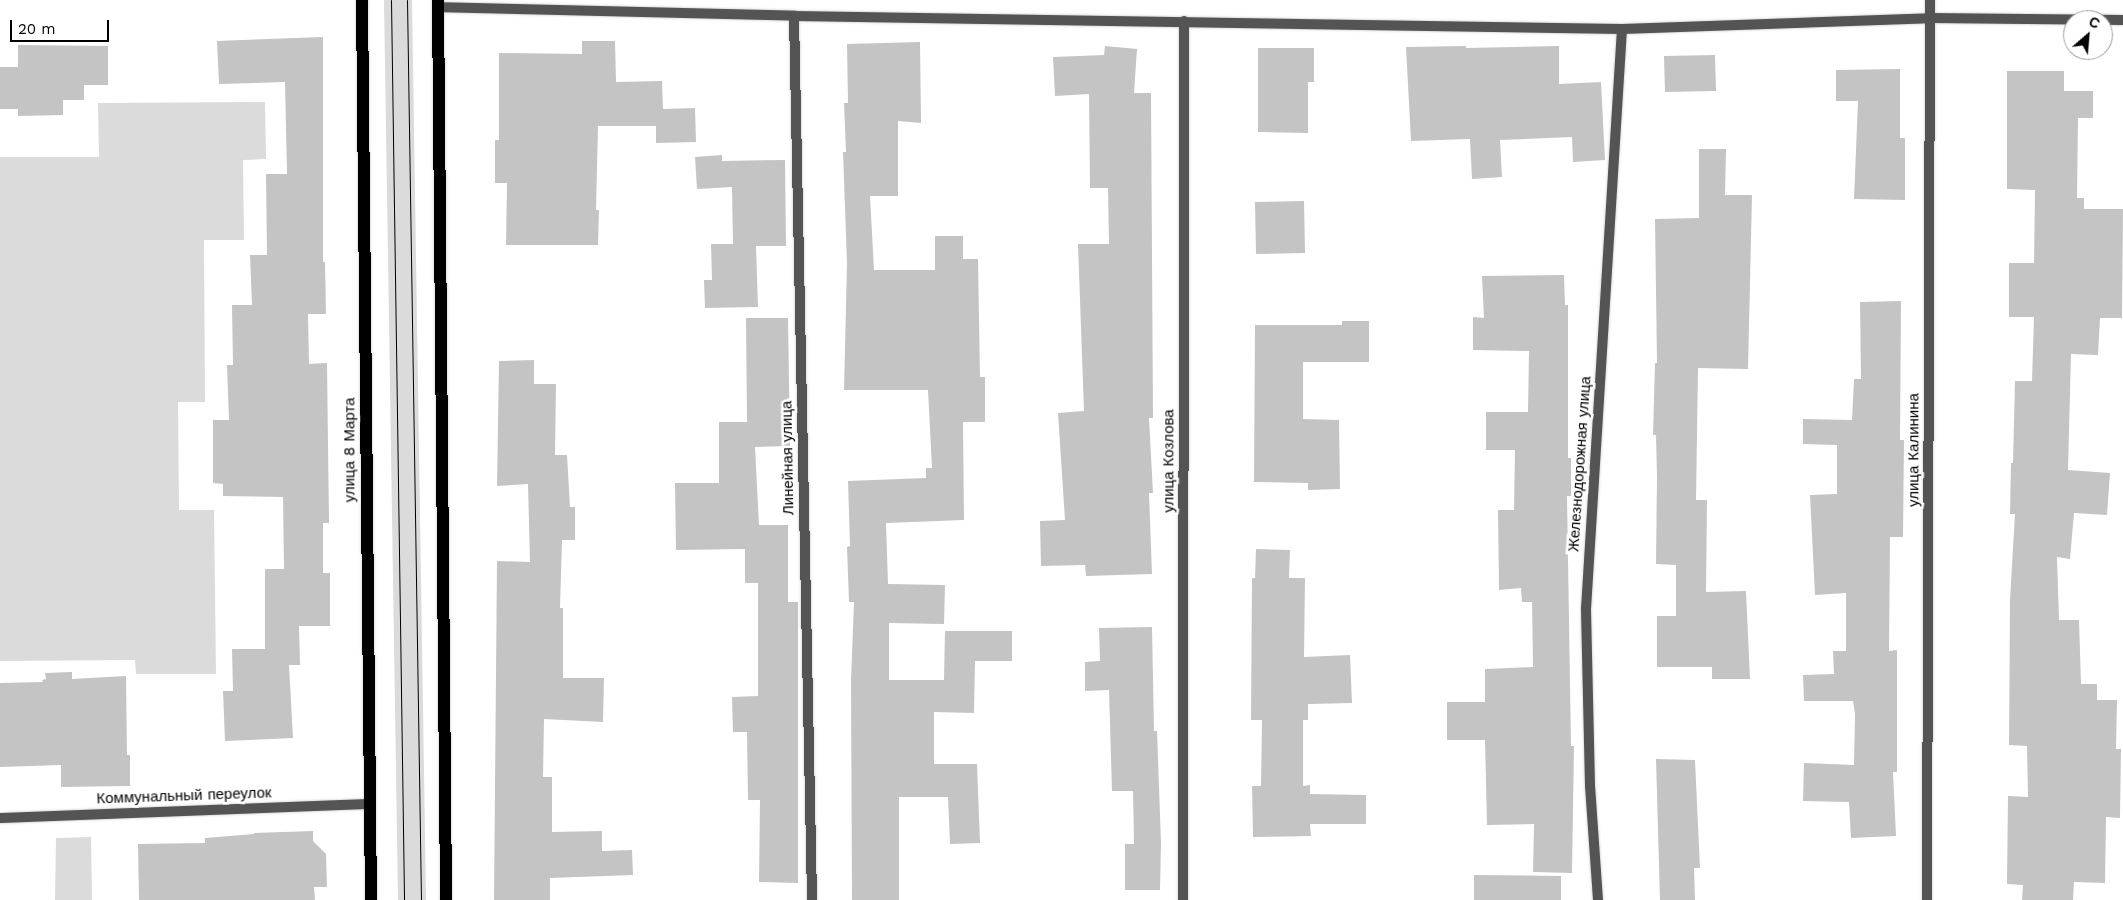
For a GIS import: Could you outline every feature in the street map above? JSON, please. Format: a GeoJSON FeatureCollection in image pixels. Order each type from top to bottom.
{"type":"FeatureCollection","features":[{"type":"Feature","properties":{"kind":"main road","name":"улица 8 Марта"},"geometry":{"type":"LineString","coordinates":[[362,0],[370,900]]}},
{"type":"Feature","properties":{"kind":"main road"},"geometry":{"type":"LineString","coordinates":[[438,4],[446,900]]}},
{"type":"Feature","properties":{"kind":"street","name":"улица Калинина"},"geometry":{"type":"LineString","coordinates":[[1927,900],[1930,0]]}},
{"type":"Feature","properties":{"kind":"street"},"geometry":{"type":"LineString","coordinates":[[438,4],[794,16],[1622,29],[1930,18],[2123,20]]}},
{"type":"Feature","properties":{"kind":"street","name":"Линейная улица"},"geometry":{"type":"LineString","coordinates":[[794,16],[812,900]]}},
{"type":"Feature","properties":{"kind":"street","name":"улица Козлова"},"geometry":{"type":"LineString","coordinates":[[1183,900],[1184,21]]}},
{"type":"Feature","properties":{"kind":"street","name":"Железнодорожная улица"},"geometry":{"type":"LineString","coordinates":[[1598,900],[1590,786],[1586,609],[1622,29]]}},
{"type":"Feature","properties":{"kind":"street","name":"Коммунальный переулок"},"geometry":{"type":"LineString","coordinates":[[0,818],[369,804]]}},
{"type":"Feature","properties":{"kind":"shaded area"},"geometry":{"type":"Polygon","coordinates":[[[384,0],[412,0],[426,900],[398,900],[384,0]]]}},
{"type":"Feature","properties":{"kind":"shaded area"},"geometry":{"type":"Polygon","coordinates":[[[265,102],[266,159],[243,160],[244,240],[204,240],[205,402],[178,402],[179,510],[214,510],[216,674],[136,674],[135,660],[0,661],[0,157],[99,157],[98,103],[265,102]]]}},
{"type":"Feature","properties":{"kind":"shaded area"},"geometry":{"type":"Polygon","coordinates":[[[91,837],[92,900],[55,900],[56,838],[91,837]]]}},
{"type":"Feature","properties":{"kind":"building"},"geometry":{"type":"Polygon","coordinates":[[[323,37],[323,262],[325,262],[326,314],[308,314],[309,364],[327,363],[329,523],[323,523],[323,573],[330,573],[330,626],[299,626],[300,665],[289,665],[293,738],[225,741],[223,691],[233,691],[232,649],[265,649],[265,569],[284,569],[283,497],[223,496],[223,484],[213,483],[213,420],[229,420],[227,365],[233,365],[232,305],[252,305],[250,255],[267,255],[266,174],[287,174],[285,82],[219,84],[217,41],[323,37]]]}},
{"type":"Feature","properties":{"kind":"building"},"geometry":{"type":"Polygon","coordinates":[[[582,41],[615,41],[616,82],[662,81],[663,109],[695,108],[696,142],[656,143],[656,126],[598,126],[596,210],[599,210],[598,245],[506,245],[507,183],[495,183],[495,140],[499,140],[499,53],[582,54],[582,41]]]}},
{"type":"Feature","properties":{"kind":"building"},"geometry":{"type":"Polygon","coordinates":[[[920,42],[921,123],[898,121],[898,196],[870,196],[874,270],[935,270],[935,236],[963,236],[963,259],[978,259],[980,377],[985,377],[985,422],[963,422],[964,520],[886,523],[888,584],[945,585],[944,624],[889,623],[889,680],[944,680],[945,631],[1012,631],[1012,661],[975,661],[974,713],[934,712],[934,764],[977,764],[980,843],[950,844],[948,797],[899,797],[899,900],[852,900],[851,680],[854,602],[849,602],[847,547],[850,546],[848,481],[926,478],[926,468],[932,468],[928,390],[844,390],[847,263],[843,152],[846,152],[844,103],[848,103],[847,44],[920,42]]]}},
{"type":"Feature","properties":{"kind":"building"},"geometry":{"type":"Polygon","coordinates":[[[18,45],[108,46],[108,85],[84,85],[84,100],[63,100],[63,115],[18,116],[18,109],[0,109],[0,67],[18,67],[18,45]]]}},
{"type":"Feature","properties":{"kind":"building"},"geometry":{"type":"Polygon","coordinates":[[[1105,46],[1137,49],[1134,93],[1151,93],[1153,418],[1149,418],[1153,493],[1149,493],[1152,574],[1086,576],[1085,565],[1041,566],[1040,521],[1065,520],[1058,413],[1084,411],[1078,244],[1109,244],[1108,188],[1090,188],[1089,94],[1055,96],[1053,57],[1104,55],[1105,46]]]}},
{"type":"Feature","properties":{"kind":"building"},"geometry":{"type":"Polygon","coordinates":[[[1466,46],[1466,48],[1559,46],[1559,84],[1601,82],[1605,160],[1573,162],[1572,137],[1500,140],[1502,177],[1472,179],[1470,139],[1411,141],[1406,47],[1466,46]]]}},
{"type":"Feature","properties":{"kind":"building"},"geometry":{"type":"Polygon","coordinates":[[[1258,48],[1314,48],[1314,82],[1308,82],[1308,133],[1258,132],[1258,48]]]}},
{"type":"Feature","properties":{"kind":"building"},"geometry":{"type":"Polygon","coordinates":[[[1715,55],[1716,91],[1665,92],[1664,56],[1715,55]]]}},
{"type":"Feature","properties":{"kind":"building"},"geometry":{"type":"Polygon","coordinates":[[[1900,69],[1900,138],[1905,138],[1905,200],[1854,199],[1858,101],[1836,101],[1836,70],[1900,69]]]}},
{"type":"Feature","properties":{"kind":"building"},"geometry":{"type":"Polygon","coordinates":[[[2007,71],[2064,71],[2064,91],[2093,91],[2093,118],[2078,118],[2077,198],[2084,198],[2084,209],[2123,209],[2122,318],[2100,318],[2098,355],[2071,354],[2068,470],[2110,473],[2107,515],[2074,513],[2070,559],[2057,557],[2059,620],[2079,620],[2081,684],[2097,684],[2097,700],[2117,700],[2116,749],[2121,749],[2120,818],[2106,817],[2105,883],[2074,882],[2073,900],[2022,900],[2023,885],[2007,884],[2008,796],[2028,797],[2027,746],[2009,745],[2010,600],[2015,514],[2010,514],[2015,381],[2032,381],[2034,317],[2009,317],[2009,263],[2034,263],[2035,190],[2007,189],[2007,71]]]}},
{"type":"Feature","properties":{"kind":"building"},"geometry":{"type":"Polygon","coordinates":[[[1699,149],[1726,149],[1725,195],[1752,195],[1748,369],[1698,368],[1696,500],[1707,500],[1706,592],[1746,591],[1750,679],[1712,679],[1712,667],[1657,667],[1657,616],[1676,616],[1676,565],[1656,564],[1657,477],[1656,435],[1653,435],[1655,363],[1657,363],[1655,219],[1699,218],[1699,149]]]}},
{"type":"Feature","properties":{"kind":"building"},"geometry":{"type":"Polygon","coordinates":[[[722,155],[722,161],[785,160],[786,246],[756,246],[758,307],[705,308],[704,280],[712,280],[711,244],[733,244],[732,187],[697,189],[695,157],[722,155]]]}},
{"type":"Feature","properties":{"kind":"building"},"geometry":{"type":"Polygon","coordinates":[[[1304,201],[1305,253],[1256,254],[1255,202],[1304,201]]]}},
{"type":"Feature","properties":{"kind":"building"},"geometry":{"type":"Polygon","coordinates":[[[1564,275],[1565,305],[1568,305],[1568,458],[1571,458],[1571,496],[1567,496],[1571,746],[1574,746],[1572,873],[1533,872],[1534,824],[1487,825],[1485,740],[1447,740],[1447,702],[1485,702],[1485,669],[1533,667],[1532,602],[1522,602],[1521,588],[1499,590],[1498,510],[1514,510],[1515,450],[1486,450],[1486,412],[1528,412],[1529,351],[1473,350],[1473,317],[1484,318],[1482,276],[1564,275]]]}},
{"type":"Feature","properties":{"kind":"building"},"geometry":{"type":"Polygon","coordinates":[[[1901,301],[1900,440],[1904,440],[1903,537],[1890,537],[1889,651],[1897,650],[1897,772],[1893,772],[1896,836],[1851,838],[1849,802],[1803,801],[1804,763],[1854,765],[1855,714],[1853,701],[1804,701],[1803,675],[1834,674],[1833,651],[1846,651],[1846,593],[1815,595],[1810,495],[1837,494],[1837,445],[1803,444],[1803,419],[1852,420],[1854,379],[1861,379],[1860,302],[1901,301]]]}},
{"type":"Feature","properties":{"kind":"building"},"geometry":{"type":"Polygon","coordinates":[[[746,318],[788,318],[790,446],[755,447],[759,525],[788,525],[788,602],[798,602],[798,883],[759,882],[760,800],[748,800],[747,732],[733,732],[732,697],[758,696],[758,583],[745,583],[745,549],[676,550],[675,483],[719,483],[719,422],[747,422],[746,318]]]}},
{"type":"Feature","properties":{"kind":"building"},"geometry":{"type":"Polygon","coordinates":[[[1342,321],[1369,321],[1369,362],[1303,362],[1303,419],[1339,420],[1340,489],[1308,490],[1308,483],[1254,482],[1255,325],[1342,325],[1342,321]]]}},
{"type":"Feature","properties":{"kind":"building"},"geometry":{"type":"Polygon","coordinates":[[[534,360],[534,384],[556,384],[555,455],[567,455],[570,507],[575,507],[575,540],[562,540],[560,608],[563,608],[563,678],[604,678],[603,722],[544,719],[543,777],[552,777],[552,832],[602,831],[602,851],[632,850],[633,875],[550,878],[550,900],[494,900],[497,561],[530,562],[528,484],[497,486],[499,361],[534,360]]]}},
{"type":"Feature","properties":{"kind":"building"},"geometry":{"type":"Polygon","coordinates":[[[1256,549],[1290,550],[1289,578],[1305,578],[1304,657],[1350,655],[1352,703],[1308,704],[1308,720],[1303,720],[1303,786],[1310,785],[1310,794],[1366,795],[1366,824],[1310,824],[1311,836],[1253,837],[1252,786],[1261,786],[1262,720],[1251,720],[1252,578],[1255,578],[1256,549]]]}},
{"type":"Feature","properties":{"kind":"building"},"geometry":{"type":"Polygon","coordinates":[[[1152,627],[1154,731],[1157,731],[1161,843],[1160,890],[1125,890],[1125,844],[1134,844],[1133,791],[1112,791],[1109,690],[1085,691],[1085,662],[1100,661],[1099,628],[1152,627]]]}},
{"type":"Feature","properties":{"kind":"building"},"geometry":{"type":"Polygon","coordinates":[[[72,672],[72,679],[126,676],[127,755],[130,755],[130,786],[61,787],[61,765],[0,767],[0,683],[43,682],[42,680],[46,679],[45,673],[72,672]]]}},
{"type":"Feature","properties":{"kind":"building"},"geometry":{"type":"Polygon","coordinates":[[[1656,759],[1695,760],[1700,868],[1694,868],[1695,900],[1660,900],[1656,759]]]}},
{"type":"Feature","properties":{"kind":"building"},"geometry":{"type":"Polygon","coordinates":[[[313,831],[313,841],[326,854],[327,887],[314,887],[315,900],[139,900],[138,844],[205,843],[205,838],[254,833],[313,831]]]}},
{"type":"Feature","properties":{"kind":"building"},"geometry":{"type":"Polygon","coordinates":[[[1474,875],[1561,876],[1561,900],[1474,900],[1474,875]]]}},
{"type":"Feature","properties":{"kind":"tram line"},"geometry":{"type":"LineString","coordinates":[[391,0],[404,900]]}},
{"type":"Feature","properties":{"kind":"tram line"},"geometry":{"type":"LineString","coordinates":[[407,0],[421,900]]}}]}
